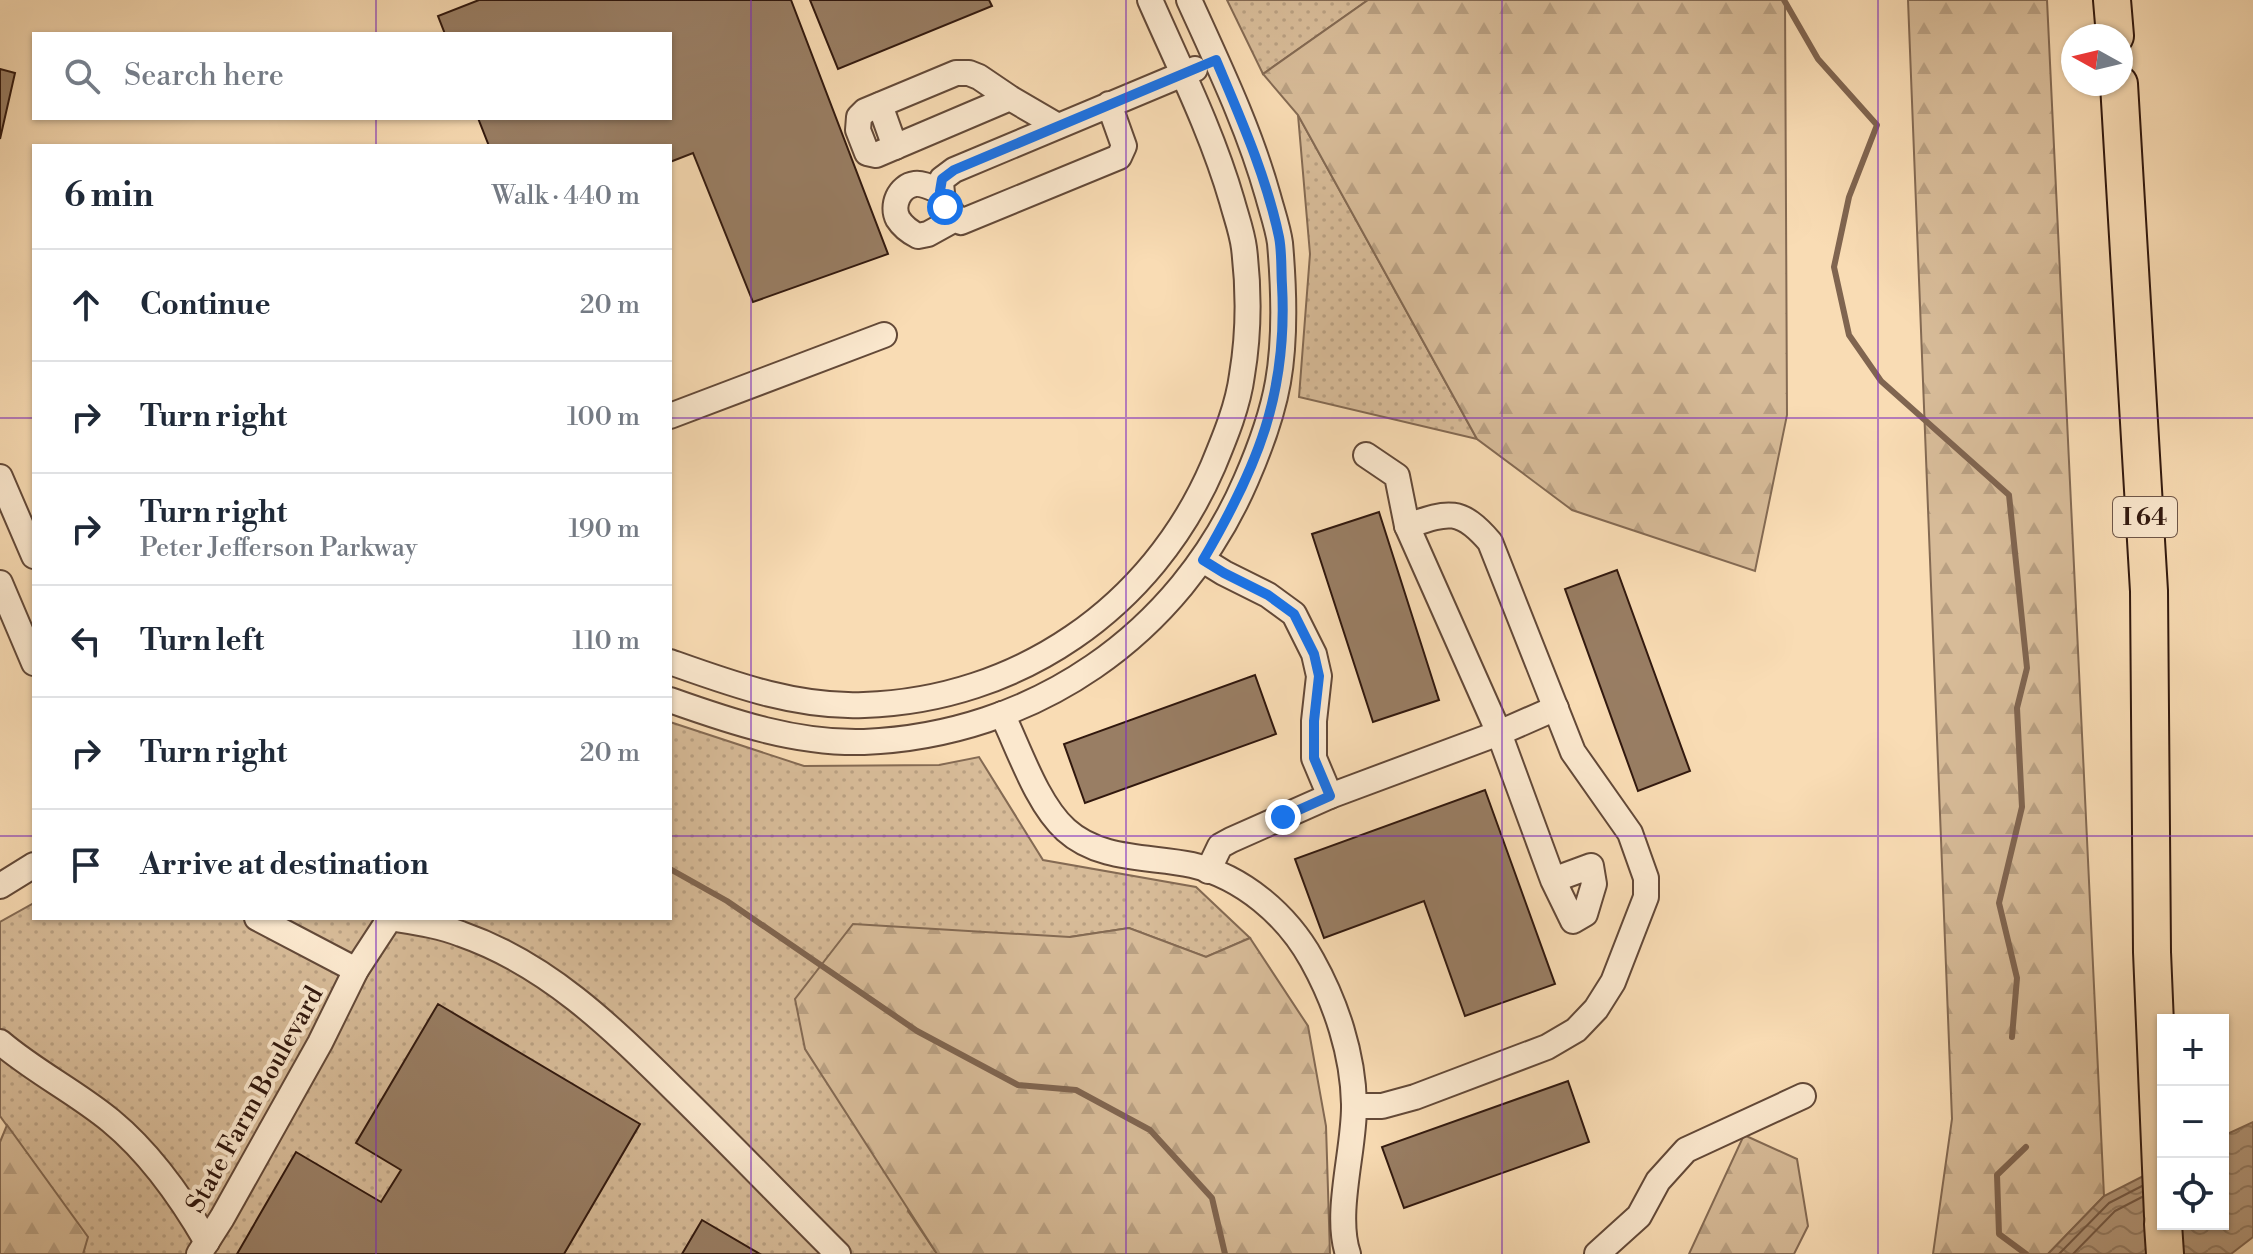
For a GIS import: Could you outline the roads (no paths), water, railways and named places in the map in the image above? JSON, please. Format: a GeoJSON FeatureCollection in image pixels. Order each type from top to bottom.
{"type":"FeatureCollection","features":[{"type":"Feature","properties":{"kind":"highway"},"geometry":{"type":"LineString","coordinates":[[2112,0],[2114,24]]}},
{"type":"Feature","properties":{"kind":"highway","name":"I 64"},"geometry":{"type":"LineString","coordinates":[[2120,96],[2149,591],[2152,952],[2161,1158]]}},
{"type":"Feature","properties":{"kind":"highway"},"geometry":{"type":"LineString","coordinates":[[2163,1230],[2165,1254]]}},
{"type":"Feature","properties":{"kind":"street"},"geometry":{"type":"LineString","coordinates":[[672,663],[755,691],[816,703],[862,705],[912,701],[957,691],[1007,674],[1063,644],[1114,606],[1152,568],[1188,516],[1228,431],[1242,376],[1247,311],[1244,245],[1222,167],[1150,0]]}},
{"type":"Feature","properties":{"kind":"street"},"geometry":{"type":"LineString","coordinates":[[672,701],[745,726],[812,739],[862,742],[918,737],[967,726],[1021,708],[1083,675],[1138,633],[1180,591],[1203,560],[1236,503],[1262,443],[1278,382],[1284,311],[1280,239],[1256,155],[1189,0]]}},
{"type":"Feature","properties":{"kind":"street"},"geometry":{"type":"LineString","coordinates":[[1109,104],[1124,146],[1119,157],[961,222],[945,207],[940,191],[942,179],[954,170],[1109,104],[1216,60]]}},
{"type":"Feature","properties":{"kind":"street"},"geometry":{"type":"LineString","coordinates":[[1010,98],[876,155],[867,153],[858,130],[859,117],[865,111],[956,73],[979,77],[1058,126]]}},
{"type":"Feature","properties":{"kind":"street"},"geometry":{"type":"LineString","coordinates":[[940,191],[918,183],[908,186],[900,193],[896,203],[900,223],[918,236],[957,218]]}},
{"type":"Feature","properties":{"kind":"street"},"geometry":{"type":"LineString","coordinates":[[672,415],[884,335]]}},
{"type":"Feature","properties":{"kind":"street"},"geometry":{"type":"LineString","coordinates":[[1366,455],[1397,476],[1407,526],[1499,733],[1553,880]]}},
{"type":"Feature","properties":{"kind":"street"},"geometry":{"type":"LineString","coordinates":[[0,477],[32,551]]}},
{"type":"Feature","properties":{"kind":"street"},"geometry":{"type":"LineString","coordinates":[[1354,1106],[1382,1106],[1415,1097],[1547,1047],[1576,1030],[1596,1009],[1613,982],[1646,897],[1646,878],[1630,833],[1573,752],[1490,542],[1477,527],[1444,513],[1407,526]]}},
{"type":"Feature","properties":{"kind":"street"},"geometry":{"type":"LineString","coordinates":[[1203,560],[1268,595],[1294,614],[1314,654],[1319,676],[1314,758],[1330,796]]}},
{"type":"Feature","properties":{"kind":"street"},"geometry":{"type":"LineString","coordinates":[[0,583],[32,658]]}},
{"type":"Feature","properties":{"kind":"street"},"geometry":{"type":"LineString","coordinates":[[1208,871],[1220,846],[1330,796],[1499,733],[1556,708]]}},
{"type":"Feature","properties":{"kind":"street"},"geometry":{"type":"LineString","coordinates":[[1002,714],[1043,800],[1064,828],[1084,844],[1116,854],[1193,866],[1229,877],[1292,927],[1313,961],[1343,1029],[1354,1106],[1344,1226],[1348,1254]]}},
{"type":"Feature","properties":{"kind":"street"},"geometry":{"type":"LineString","coordinates":[[0,886],[32,866]]}},
{"type":"Feature","properties":{"kind":"street"},"geometry":{"type":"LineString","coordinates":[[0,899],[32,886]]}},
{"type":"Feature","properties":{"kind":"street","name":"State Farm Boulevard"},"geometry":{"type":"LineString","coordinates":[[261,920],[356,970]]}},
{"type":"Feature","properties":{"kind":"street","name":"State Farm Boulevard"},"geometry":{"type":"LineString","coordinates":[[203,1248],[320,1043],[356,970],[389,920]]}},
{"type":"Feature","properties":{"kind":"street"},"geometry":{"type":"LineString","coordinates":[[402,920],[463,934],[511,955],[574,995],[679,1094],[838,1254]]}},
{"type":"Feature","properties":{"kind":"street"},"geometry":{"type":"LineString","coordinates":[[0,1042],[129,1137],[183,1202],[203,1248]]}},
{"type":"Feature","properties":{"kind":"street"},"geometry":{"type":"LineString","coordinates":[[1597,1254],[1639,1216],[1658,1181],[1686,1150],[1803,1096]]}},
{"type":"Feature","properties":{"kind":"water"},"geometry":{"type":"Polygon","coordinates":[[[2253,1122],[2253,1237],[2231,1254],[2048,1254],[2104,1196],[2157,1169],[2157,1230],[2229,1230],[2229,1133],[2253,1122]]]}},
{"type":"Feature","properties":{"kind":"waterway"},"geometry":{"type":"LineString","coordinates":[[1784,0],[1818,59],[1877,125],[1849,197],[1834,267],[1849,335],[1881,381],[2009,495],[2027,668],[2017,708],[2022,807],[1999,903],[2017,978],[2012,1037]]}},
{"type":"Feature","properties":{"kind":"waterway"},"geometry":{"type":"LineString","coordinates":[[672,870],[727,901],[917,1031],[1018,1085],[1076,1090],[1150,1130],[1212,1198],[1225,1254]]}},
{"type":"Feature","properties":{"kind":"waterway"},"geometry":{"type":"LineString","coordinates":[[2026,1147],[1997,1175],[1999,1234],[2026,1254]]}}]}
